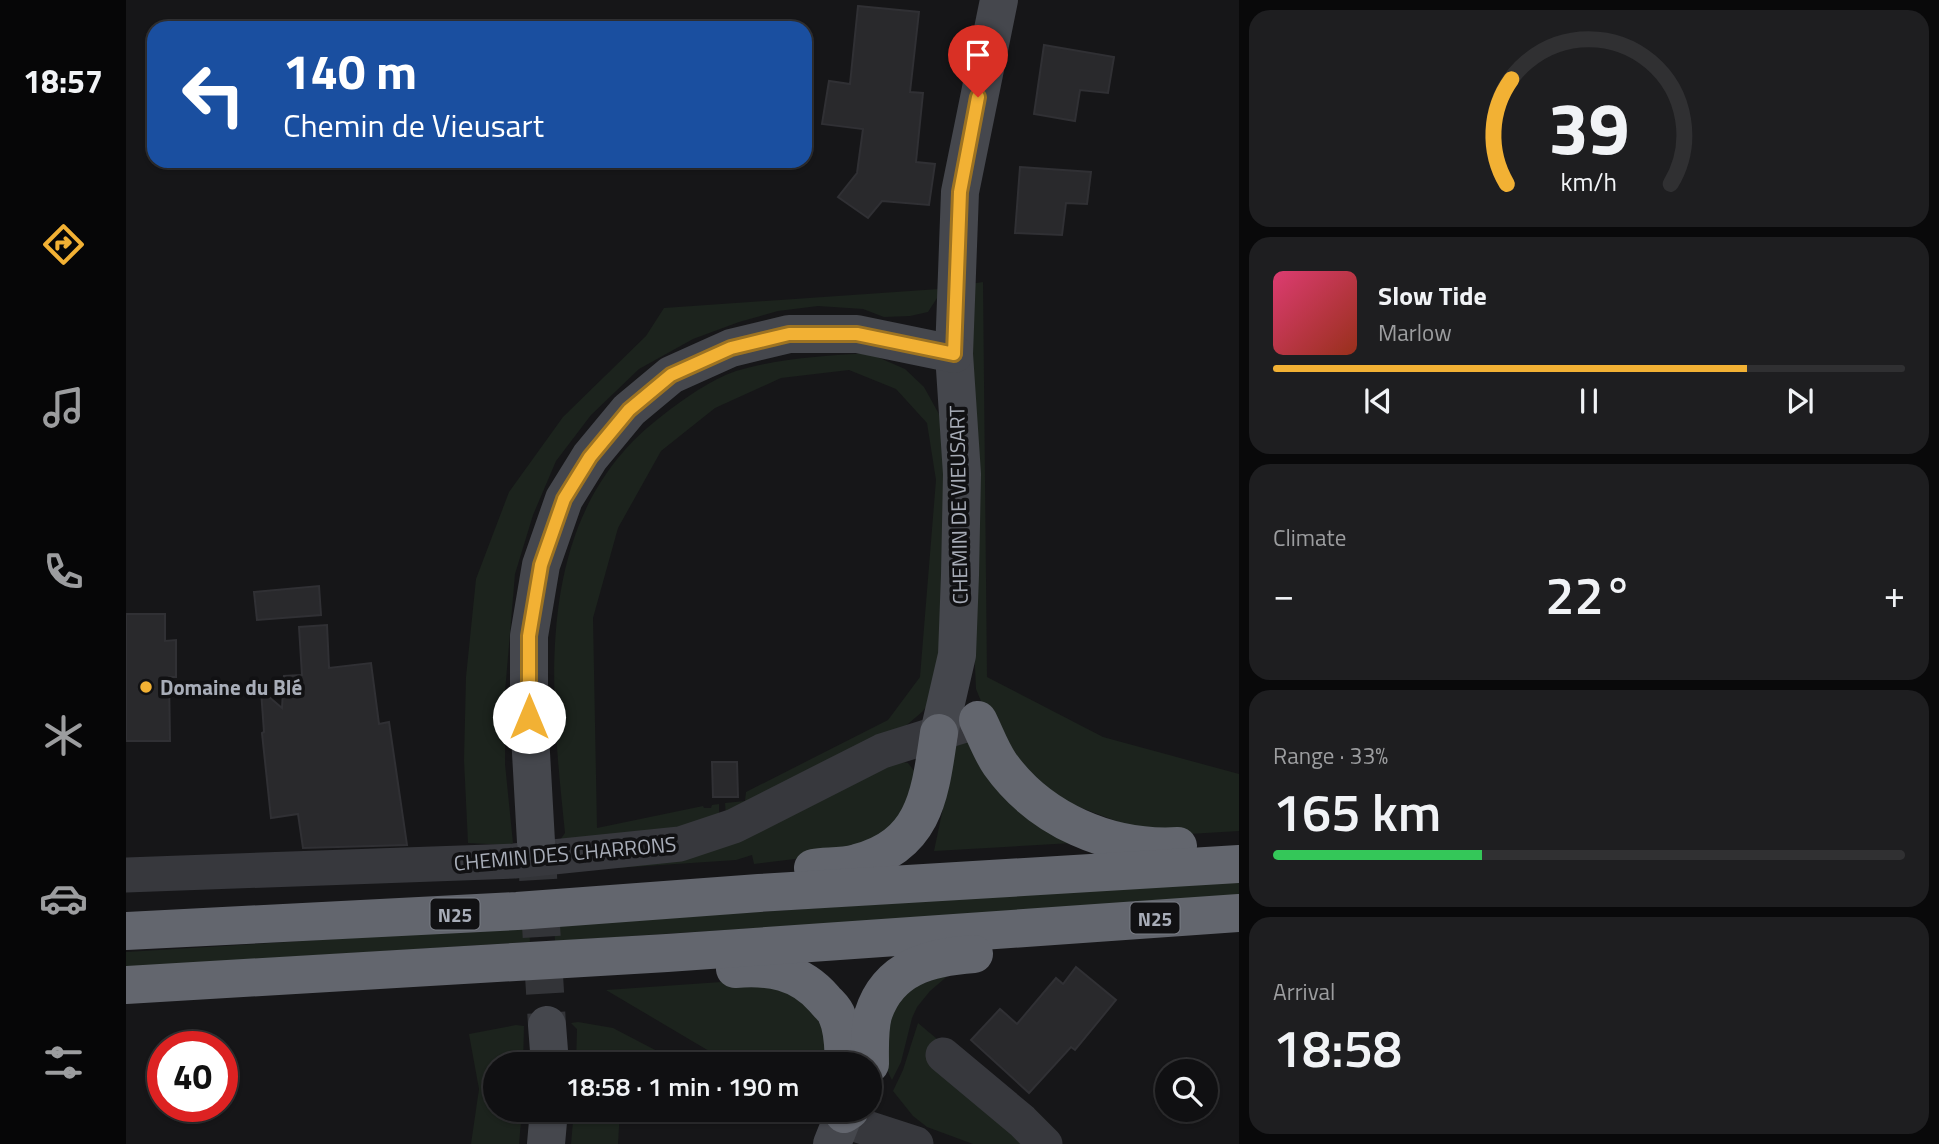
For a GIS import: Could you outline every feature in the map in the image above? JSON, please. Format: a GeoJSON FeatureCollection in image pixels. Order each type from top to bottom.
{"type":"FeatureCollection","features":[{"type":"Feature","properties":{"kind":"highway"},"geometry":{"type":"LineString","coordinates":[[978,720],[999,763],[1025,793],[1065,823],[1119,843],[1154,848],[1239,841]]}},
{"type":"Feature","properties":{"kind":"highway"},"geometry":{"type":"LineString","coordinates":[[759,893],[771,872],[855,863],[884,853],[908,835],[921,816],[930,792],[939,733]]}},
{"type":"Feature","properties":{"kind":"highway","name":"N25"},"geometry":{"type":"LineString","coordinates":[[126,931],[517,911],[759,893],[1239,864]]}},
{"type":"Feature","properties":{"kind":"highway","name":"N25"},"geometry":{"type":"LineString","coordinates":[[126,985],[667,953],[1239,912]]}},
{"type":"Feature","properties":{"kind":"highway"},"geometry":{"type":"LineString","coordinates":[[871,1052],[873,1016],[883,993],[916,964],[947,956],[1055,948],[1072,924]]}},
{"type":"Feature","properties":{"kind":"highway"},"geometry":{"type":"LineString","coordinates":[[667,953],[680,974],[748,968],[781,970],[802,980],[820,994],[837,1014],[844,1052]]}},
{"type":"Feature","properties":{"kind":"street","name":"CHEMIN DE VIEUSART"},"geometry":{"type":"LineString","coordinates":[[939,733],[957,655],[962,474],[954,354],[960,192],[999,0]]}},
{"type":"Feature","properties":{"kind":"street"},"geometry":{"type":"LineString","coordinates":[[536,842],[529,717],[529,636],[541,565],[564,499],[590,457],[629,410],[671,375],[731,348],[789,334],[857,334],[954,354]]}},
{"type":"Feature","properties":{"kind":"street","name":"CHEMIN DE VIEUSART"},"geometry":{"type":"LineString","coordinates":[[957,655],[978,720]]}},
{"type":"Feature","properties":{"kind":"street","name":"CHEMIN DES CHARRONS"},"geometry":{"type":"LineString","coordinates":[[126,875],[514,861],[680,844],[734,826],[882,751],[978,720]]}},
{"type":"Feature","properties":{"kind":"street"},"geometry":{"type":"LineString","coordinates":[[547,1025],[549,1052]]}},
{"type":"Feature","properties":{"kind":"street"},"geometry":{"type":"LineString","coordinates":[[943,1055],[1022,1121],[1045,1144]]}},
{"type":"Feature","properties":{"kind":"street"},"geometry":{"type":"LineString","coordinates":[[546,1144],[548,1122]]}},
{"type":"Feature","properties":{"kind":"street"},"geometry":{"type":"LineString","coordinates":[[852,1122],[916,1144]]}},
{"type":"Feature","properties":{"kind":"shaded area"},"geometry":{"type":"Polygon","coordinates":[[[983,282],[987,677],[1103,737],[1239,774],[1239,831],[1156,836],[1047,795],[995,735],[976,689],[974,645],[970,284],[983,282]]]}},
{"type":"Feature","properties":{"kind":"shaded area"},"geometry":{"type":"Polygon","coordinates":[[[939,289],[939,295],[928,312],[910,316],[884,317],[863,309],[818,306],[778,311],[739,322],[693,339],[639,369],[591,415],[556,461],[533,515],[515,574],[505,692],[505,764],[513,843],[468,843],[464,760],[466,677],[476,579],[509,492],[563,417],[646,336],[664,308],[939,289]]]}},
{"type":"Feature","properties":{"kind":"shaded area"},"geometry":{"type":"Polygon","coordinates":[[[868,353],[905,369],[924,387],[940,416],[946,468],[945,610],[935,697],[902,729],[726,816],[725,803],[745,801],[746,792],[888,720],[920,677],[936,480],[927,423],[896,389],[849,370],[781,378],[715,408],[661,451],[618,528],[593,618],[597,828],[703,806],[711,808],[712,805],[719,804],[719,818],[660,833],[560,840],[565,833],[555,720],[554,663],[558,606],[570,552],[589,502],[620,456],[663,415],[717,379],[768,363],[868,353]]]}},
{"type":"Feature","properties":{"kind":"shaded area"},"geometry":{"type":"Polygon","coordinates":[[[967,741],[1072,843],[934,851],[956,746],[967,741]]]}},
{"type":"Feature","properties":{"kind":"shaded area"},"geometry":{"type":"Polygon","coordinates":[[[886,759],[908,763],[915,772],[899,823],[844,853],[754,864],[752,855],[736,860],[616,868],[616,859],[886,759]]]}},
{"type":"Feature","properties":{"kind":"shaded area"},"geometry":{"type":"Polygon","coordinates":[[[1239,881],[1239,897],[555,941],[554,925],[1239,881]]]}},
{"type":"Feature","properties":{"kind":"shaded area"},"geometry":{"type":"Polygon","coordinates":[[[529,927],[530,942],[126,967],[126,952],[529,927]]]}},
{"type":"Feature","properties":{"kind":"shaded area"},"geometry":{"type":"Polygon","coordinates":[[[951,973],[930,991],[917,1007],[901,1062],[892,1080],[886,1067],[883,1044],[904,991],[951,973]]]}},
{"type":"Feature","properties":{"kind":"shaded area"},"geometry":{"type":"Polygon","coordinates":[[[750,980],[812,1002],[831,1052],[711,1052],[606,990],[750,980]]]}},
{"type":"Feature","properties":{"kind":"shaded area"},"geometry":{"type":"Polygon","coordinates":[[[571,1023],[613,1028],[659,1052],[576,1052],[577,1029],[571,1023]]]}},
{"type":"Feature","properties":{"kind":"shaded area"},"geometry":{"type":"Polygon","coordinates":[[[918,1023],[943,1044],[1030,1144],[973,1144],[927,1127],[913,1116],[893,1091],[903,1070],[918,1023]]]}},
{"type":"Feature","properties":{"kind":"shaded area"},"geometry":{"type":"Polygon","coordinates":[[[516,1025],[524,1026],[523,1052],[483,1052],[483,1122],[521,1122],[519,1144],[471,1144],[479,1089],[469,1034],[516,1025]]]}},
{"type":"Feature","properties":{"kind":"shaded area"},"geometry":{"type":"Polygon","coordinates":[[[573,1122],[619,1122],[618,1144],[571,1144],[573,1122]]]}},
{"type":"Feature","properties":{"kind":"building"},"geometry":{"type":"Polygon","coordinates":[[[858,6],[919,12],[910,92],[923,93],[916,162],[935,164],[929,205],[882,201],[868,218],[838,197],[857,173],[863,129],[822,124],[829,81],[850,84],[858,6]]]}},
{"type":"Feature","properties":{"kind":"building"},"geometry":{"type":"Polygon","coordinates":[[[1044,45],[1114,57],[1108,93],[1080,90],[1075,121],[1034,114],[1044,45]]]}},
{"type":"Feature","properties":{"kind":"building"},"geometry":{"type":"Polygon","coordinates":[[[1020,167],[1091,172],[1087,204],[1066,203],[1062,235],[1015,233],[1020,167]]]}},
{"type":"Feature","properties":{"kind":"building"},"geometry":{"type":"Polygon","coordinates":[[[319,586],[321,615],[257,620],[254,592],[319,586]]]}},
{"type":"Feature","properties":{"kind":"building","name":"Domaine du Blé"},"geometry":{"type":"Polygon","coordinates":[[[126,614],[165,614],[165,641],[176,640],[176,677],[169,677],[170,741],[126,741],[126,614]]]}},
{"type":"Feature","properties":{"kind":"building"},"geometry":{"type":"Polygon","coordinates":[[[327,625],[329,668],[371,663],[379,724],[389,722],[407,845],[303,848],[298,814],[271,818],[262,733],[261,690],[282,708],[284,676],[302,675],[299,627],[327,625]]]}},
{"type":"Feature","properties":{"kind":"building"},"geometry":{"type":"Polygon","coordinates":[[[712,762],[737,762],[738,797],[713,797],[712,762]]]}},
{"type":"Feature","properties":{"kind":"building"},"geometry":{"type":"Polygon","coordinates":[[[1076,967],[1116,1000],[1075,1050],[1071,1047],[1029,1093],[971,1040],[1000,1009],[1017,1024],[1056,978],[1063,984],[1076,967]]]}},
{"type":"Feature","properties":{"kind":"tunnel"},"geometry":{"type":"LineString","coordinates":[[536,842],[547,1025]]}},
{"type":"Feature","properties":{"kind":"place","name":"Domaine du Blé"},"geometry":{"type":"Point","coordinates":[146,687]}},
{"type":"Feature","properties":{"kind":"route"},"geometry":{"type":"LineString","coordinates":[[529,717],[529,636],[541,565],[564,499],[590,457],[629,410],[671,375],[731,348],[789,334],[857,334],[954,354],[960,192],[978,97]]}}]}
